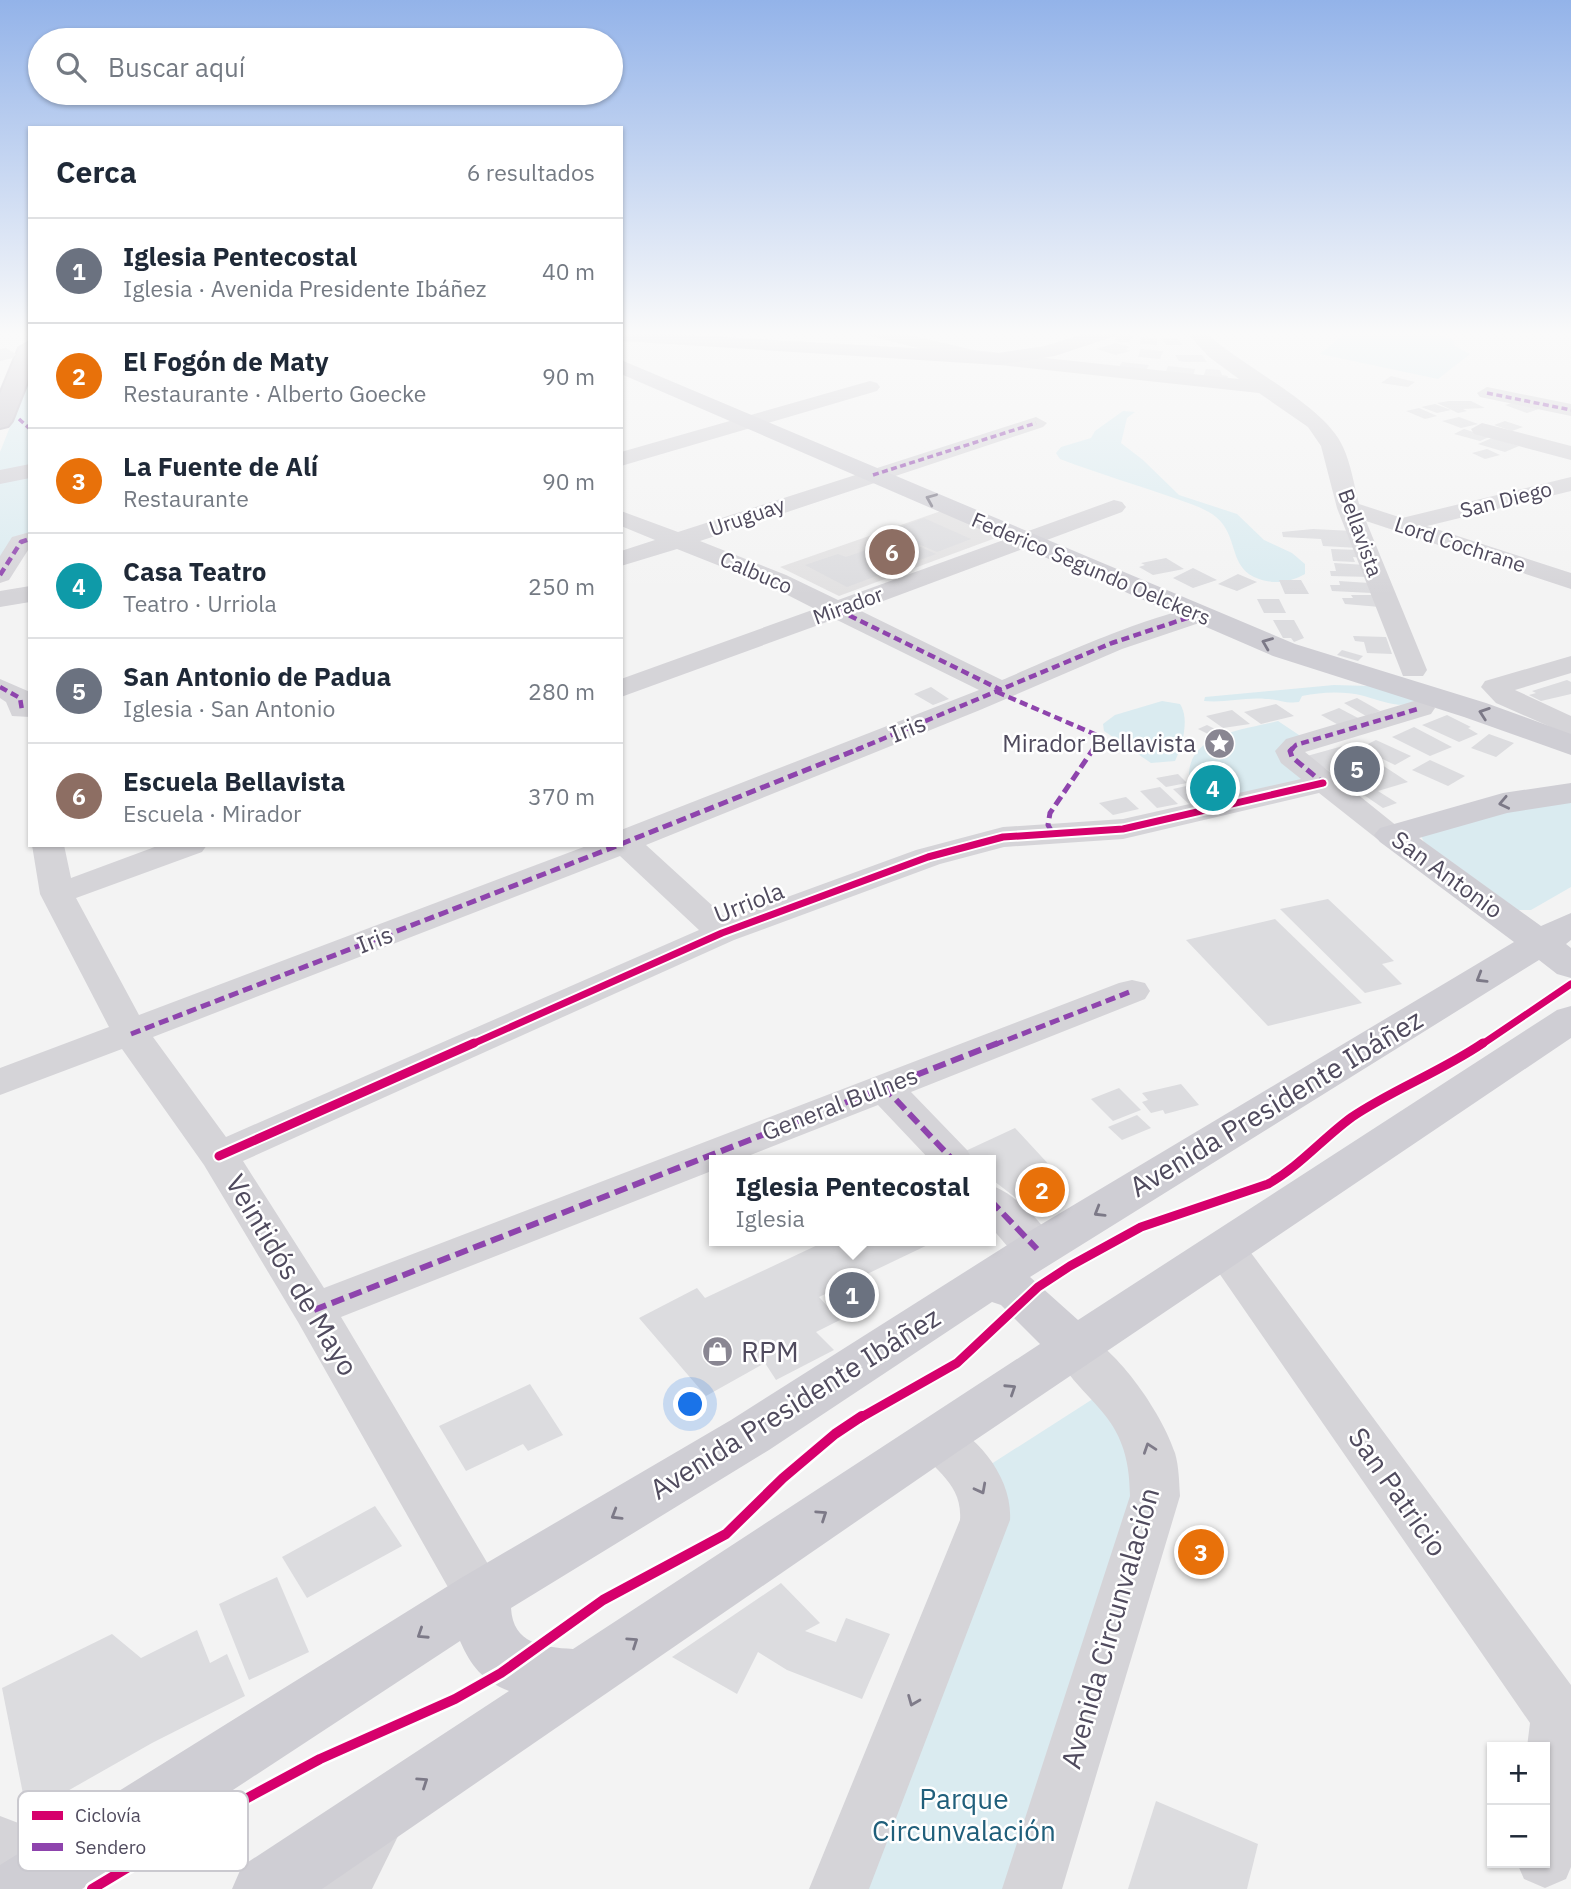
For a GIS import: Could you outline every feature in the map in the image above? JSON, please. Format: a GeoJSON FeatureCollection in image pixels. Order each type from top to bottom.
{"type":"FeatureCollection","features":[{"type":"Feature","properties":{"kind":"main road","name":"Federico Segundo Oelckers"},"geometry":{"type":"LineString","coordinates":[[742,419],[1196,615],[1326,665],[1475,710],[1571,745]]}},
{"type":"Feature","properties":{"kind":"main road"},"geometry":{"type":"LineString","coordinates":[[0,477],[28,471]]}},
{"type":"Feature","properties":{"kind":"main road"},"geometry":{"type":"LineString","coordinates":[[1392,835],[1493,805],[1571,793]]}},
{"type":"Feature","properties":{"kind":"main road","name":"San Antonio"},"geometry":{"type":"LineString","coordinates":[[1392,835],[1560,944]]}},
{"type":"Feature","properties":{"kind":"main road","name":"Avenida Presidente Ibáñez"},"geometry":{"type":"LineString","coordinates":[[176,1791],[481,1596],[750,1435],[1037,1250],[1560,944]]}},
{"type":"Feature","properties":{"kind":"main road"},"geometry":{"type":"LineString","coordinates":[[265,1889],[937,1438],[1571,1019]]}},
{"type":"Feature","properties":{"kind":"main road"},"geometry":{"type":"LineString","coordinates":[[985,1283],[1006,1286],[1018,1292],[1074,1347]]}},
{"type":"Feature","properties":{"kind":"main road"},"geometry":{"type":"LineString","coordinates":[[481,1596],[484,1634],[505,1661],[522,1671],[544,1676],[581,1676]]}},
{"type":"Feature","properties":{"kind":"main road","name":"Avenida Presidente Ibáñez"},"geometry":{"type":"LineString","coordinates":[[23,1889],[51,1871]]}},
{"type":"Feature","properties":{"kind":"street"},"geometry":{"type":"LineString","coordinates":[[623,458],[759,419]]}},
{"type":"Feature","properties":{"kind":"street","name":"Bellavista"},"geometry":{"type":"LineString","coordinates":[[1307,419],[1324,432],[1332,446],[1349,509],[1413,670]]}},
{"type":"Feature","properties":{"kind":"street","name":"Uruguay"},"geometry":{"type":"LineString","coordinates":[[623,558],[1036,423]]}},
{"type":"Feature","properties":{"kind":"street","name":"Uruguay"},"geometry":{"type":"LineString","coordinates":[[873,475],[1007,425]]}},
{"type":"Feature","properties":{"kind":"street"},"geometry":{"type":"LineString","coordinates":[[1482,429],[1571,453]]}},
{"type":"Feature","properties":{"kind":"street","name":"San Diego"},"geometry":{"type":"LineString","coordinates":[[1360,536],[1571,484]]}},
{"type":"Feature","properties":{"kind":"street","name":"Mirador"},"geometry":{"type":"LineString","coordinates":[[623,688],[1114,507]]}},
{"type":"Feature","properties":{"kind":"street","name":"Lord Cochrane"},"geometry":{"type":"LineString","coordinates":[[1349,509],[1571,582]]}},
{"type":"Feature","properties":{"kind":"street","name":"Calbuco"},"geometry":{"type":"LineString","coordinates":[[623,519],[765,575],[1001,691]]}},
{"type":"Feature","properties":{"kind":"street"},"geometry":{"type":"LineString","coordinates":[[0,575],[27,540]]}},
{"type":"Feature","properties":{"kind":"street"},"geometry":{"type":"LineString","coordinates":[[1525,566],[1571,555]]}},
{"type":"Feature","properties":{"kind":"street"},"geometry":{"type":"LineString","coordinates":[[0,598],[28,593]]}},
{"type":"Feature","properties":{"kind":"street","name":"Iris"},"geometry":{"type":"LineString","coordinates":[[623,842],[1001,691],[1112,643],[1196,615]]}},
{"type":"Feature","properties":{"kind":"street"},"geometry":{"type":"LineString","coordinates":[[1571,664],[1495,687],[1506,697],[1571,727]]}},
{"type":"Feature","properties":{"kind":"street"},"geometry":{"type":"LineString","coordinates":[[0,687],[20,698],[22,710]]}},
{"type":"Feature","properties":{"kind":"street"},"geometry":{"type":"LineString","coordinates":[[1322,783],[1292,757],[1290,751],[1296,745],[1421,708]]}},
{"type":"Feature","properties":{"kind":"street","name":"San Antonio"},"geometry":{"type":"LineString","coordinates":[[1322,783],[1392,835]]}},
{"type":"Feature","properties":{"kind":"street","name":"Urriola"},"geometry":{"type":"LineString","coordinates":[[219,1156],[722,933],[928,857],[988,840],[1038,833],[1123,829],[1322,783]]}},
{"type":"Feature","properties":{"kind":"street"},"geometry":{"type":"LineString","coordinates":[[623,845],[722,933]]}},
{"type":"Feature","properties":{"kind":"street","name":"Veintidós de Mayo"},"geometry":{"type":"LineString","coordinates":[[48,847],[57,894],[131,1034],[219,1156],[314,1310],[481,1596]]}},
{"type":"Feature","properties":{"kind":"street"},"geometry":{"type":"LineString","coordinates":[[57,894],[186,847]]}},
{"type":"Feature","properties":{"kind":"street","name":"Iris"},"geometry":{"type":"LineString","coordinates":[[0,1082],[131,1034],[611,847]]}},
{"type":"Feature","properties":{"kind":"street","name":"General Bulnes"},"geometry":{"type":"LineString","coordinates":[[314,1310],[1132,991]]}},
{"type":"Feature","properties":{"kind":"street"},"geometry":{"type":"LineString","coordinates":[[883,1086],[948,1155]]}},
{"type":"Feature","properties":{"kind":"street"},"geometry":{"type":"LineString","coordinates":[[996,1206],[1037,1250]]}},
{"type":"Feature","properties":{"kind":"street","name":"San Patricio"},"geometry":{"type":"LineString","coordinates":[[1225,1249],[1567,1720]]}},
{"type":"Feature","properties":{"kind":"street","name":"Avenida Circunvalación"},"geometry":{"type":"LineString","coordinates":[[1032,1889],[1156,1484],[1152,1455],[1138,1423],[1113,1389],[1074,1347]]}},
{"type":"Feature","properties":{"kind":"street"},"geometry":{"type":"LineString","coordinates":[[839,1889],[985,1520],[987,1506],[981,1486],[937,1438]]}},
{"type":"Feature","properties":{"kind":"street"},"geometry":{"type":"LineString","coordinates":[[1550,1828],[1567,1720]]}},
{"type":"Feature","properties":{"kind":"street"},"geometry":{"type":"LineString","coordinates":[[339,1889],[385,1808]]}},
{"type":"Feature","properties":{"kind":"street"},"geometry":{"type":"LineString","coordinates":[[0,1845],[5,1889]]}},
{"type":"Feature","properties":{"kind":"street"},"geometry":{"type":"LineString","coordinates":[[1542,1889],[1544,1868]]}},
{"type":"Feature","properties":{"kind":"shaded area"},"geometry":{"type":"Polygon","coordinates":[[[941,511],[1001,536],[839,596],[780,567],[941,511]]]}},
{"type":"Feature","properties":{"kind":"green space"},"geometry":{"type":"Polygon","coordinates":[[[13,419],[28,419],[28,466],[0,472],[0,452],[13,419]]]}},
{"type":"Feature","properties":{"kind":"green space"},"geometry":{"type":"Polygon","coordinates":[[[1112,419],[1127,419],[1121,443],[1179,495],[1237,514],[1264,540],[1292,553],[1305,564],[1305,574],[1280,582],[1254,577],[1241,565],[1228,532],[1212,514],[1197,506],[1060,459],[1056,453],[1061,447],[1091,438],[1095,431],[1112,419]]]}},
{"type":"Feature","properties":{"kind":"green space"},"geometry":{"type":"Polygon","coordinates":[[[28,476],[28,535],[0,564],[0,482],[28,476]]]}},
{"type":"Feature","properties":{"kind":"green space"},"geometry":{"type":"Polygon","coordinates":[[[1334,685],[1369,686],[1413,698],[1418,703],[1397,705],[1356,694],[1333,693],[1302,696],[1299,702],[1270,699],[1204,701],[1205,697],[1334,685]]]}},
{"type":"Feature","properties":{"kind":"green space"},"geometry":{"type":"Polygon","coordinates":[[[1162,701],[1180,704],[1183,710],[1184,732],[1175,761],[1151,763],[1104,731],[1103,724],[1115,715],[1162,701]]]}},
{"type":"Feature","properties":{"kind":"green space"},"geometry":{"type":"Polygon","coordinates":[[[1278,721],[1302,737],[1307,778],[1238,797],[1212,774],[1189,778],[1191,763],[1197,751],[1207,743],[1234,731],[1278,721]]]}},
{"type":"Feature","properties":{"kind":"green space"},"geometry":{"type":"Polygon","coordinates":[[[1571,801],[1571,887],[1531,910],[1518,910],[1424,842],[1420,834],[1514,808],[1571,801]]]}},
{"type":"Feature","properties":{"kind":"green space","name":"Parque Circunvalación"},"geometry":{"type":"Polygon","coordinates":[[[1099,1395],[1124,1432],[1135,1493],[1013,1889],[861,1889],[985,1468],[1099,1395]]]}},
{"type":"Feature","properties":{"kind":"building"},"geometry":{"type":"Polygon","coordinates":[[[1465,419],[1478,424],[1461,428],[1442,421],[1465,419]]]}},
{"type":"Feature","properties":{"kind":"building"},"geometry":{"type":"Polygon","coordinates":[[[1505,421],[1523,427],[1512,431],[1494,425],[1505,421]]]}},
{"type":"Feature","properties":{"kind":"building"},"geometry":{"type":"Polygon","coordinates":[[[1464,429],[1489,437],[1480,441],[1454,434],[1464,429]]]}},
{"type":"Feature","properties":{"kind":"building"},"geometry":{"type":"Polygon","coordinates":[[[1492,438],[1519,446],[1505,452],[1478,444],[1492,438]]]}},
{"type":"Feature","properties":{"kind":"building"},"geometry":{"type":"Polygon","coordinates":[[[1487,449],[1500,455],[1485,459],[1472,453],[1487,449]]]}},
{"type":"Feature","properties":{"kind":"building"},"geometry":{"type":"Polygon","coordinates":[[[924,518],[971,539],[937,552],[889,531],[924,518]]]}},
{"type":"Feature","properties":{"kind":"building"},"geometry":{"type":"Polygon","coordinates":[[[1313,529],[1353,531],[1358,548],[1323,546],[1321,539],[1283,537],[1282,532],[1313,529]]]}},
{"type":"Feature","properties":{"kind":"building"},"geometry":{"type":"Polygon","coordinates":[[[901,538],[936,554],[847,587],[805,565],[838,554],[846,557],[901,538]]]}},
{"type":"Feature","properties":{"kind":"building"},"geometry":{"type":"Polygon","coordinates":[[[1331,549],[1359,550],[1362,558],[1353,557],[1355,562],[1333,561],[1331,549]]]}},
{"type":"Feature","properties":{"kind":"building"},"geometry":{"type":"Polygon","coordinates":[[[1166,558],[1184,569],[1153,575],[1139,567],[1145,565],[1141,563],[1166,558]]]}},
{"type":"Feature","properties":{"kind":"building"},"geometry":{"type":"Polygon","coordinates":[[[1334,563],[1366,565],[1370,577],[1331,576],[1330,571],[1336,571],[1334,563]]]}},
{"type":"Feature","properties":{"kind":"building"},"geometry":{"type":"Polygon","coordinates":[[[1193,568],[1217,580],[1193,588],[1173,578],[1193,568]]]}},
{"type":"Feature","properties":{"kind":"building"},"geometry":{"type":"Polygon","coordinates":[[[1238,574],[1257,582],[1237,591],[1218,584],[1238,574]]]}},
{"type":"Feature","properties":{"kind":"building"},"geometry":{"type":"Polygon","coordinates":[[[1279,580],[1301,580],[1309,594],[1285,594],[1279,580]]]}},
{"type":"Feature","properties":{"kind":"building"},"geometry":{"type":"Polygon","coordinates":[[[1339,581],[1369,583],[1372,593],[1332,591],[1330,585],[1340,585],[1339,581]]]}},
{"type":"Feature","properties":{"kind":"building"},"geometry":{"type":"Polygon","coordinates":[[[1351,595],[1374,595],[1380,607],[1345,604],[1342,598],[1353,598],[1351,595]]]}},
{"type":"Feature","properties":{"kind":"building"},"geometry":{"type":"Polygon","coordinates":[[[1257,599],[1279,599],[1286,613],[1264,613],[1257,599]]]}},
{"type":"Feature","properties":{"kind":"building"},"geometry":{"type":"Polygon","coordinates":[[[1273,620],[1294,620],[1304,638],[1294,642],[1291,638],[1283,638],[1273,620]]]}},
{"type":"Feature","properties":{"kind":"building"},"geometry":{"type":"Polygon","coordinates":[[[1353,636],[1386,637],[1392,654],[1367,653],[1364,642],[1355,641],[1353,636]]]}},
{"type":"Feature","properties":{"kind":"building"},"geometry":{"type":"Polygon","coordinates":[[[1342,650],[1363,656],[1358,661],[1337,655],[1342,650]]]}},
{"type":"Feature","properties":{"kind":"building"},"geometry":{"type":"Polygon","coordinates":[[[1567,680],[1571,682],[1571,694],[1541,701],[1529,695],[1536,693],[1532,691],[1567,680]]]}},
{"type":"Feature","properties":{"kind":"building"},"geometry":{"type":"Polygon","coordinates":[[[931,687],[949,699],[933,705],[914,694],[931,687]]]}},
{"type":"Feature","properties":{"kind":"building"},"geometry":{"type":"Polygon","coordinates":[[[1357,698],[1380,711],[1366,716],[1344,703],[1357,698]]]}},
{"type":"Feature","properties":{"kind":"building"},"geometry":{"type":"Polygon","coordinates":[[[1276,704],[1294,716],[1261,724],[1244,712],[1276,704]]]}},
{"type":"Feature","properties":{"kind":"building"},"geometry":{"type":"Polygon","coordinates":[[[1339,708],[1360,719],[1342,727],[1321,715],[1339,708]]]}},
{"type":"Feature","properties":{"kind":"building"},"geometry":{"type":"Polygon","coordinates":[[[1232,710],[1250,724],[1223,728],[1206,716],[1232,710]]]}},
{"type":"Feature","properties":{"kind":"building"},"geometry":{"type":"Polygon","coordinates":[[[1447,715],[1471,727],[1468,728],[1478,734],[1459,742],[1422,725],[1447,715]]]}},
{"type":"Feature","properties":{"kind":"building"},"geometry":{"type":"Polygon","coordinates":[[[1207,725],[1223,733],[1214,737],[1198,729],[1207,725]]]}},
{"type":"Feature","properties":{"kind":"building"},"geometry":{"type":"Polygon","coordinates":[[[1414,727],[1452,747],[1430,756],[1392,737],[1414,727]]]}},
{"type":"Feature","properties":{"kind":"building"},"geometry":{"type":"Polygon","coordinates":[[[1489,734],[1514,743],[1496,757],[1471,748],[1489,734]]]}},
{"type":"Feature","properties":{"kind":"building"},"geometry":{"type":"Polygon","coordinates":[[[1376,740],[1411,756],[1395,765],[1360,748],[1376,740]]]}},
{"type":"Feature","properties":{"kind":"building"},"geometry":{"type":"Polygon","coordinates":[[[1350,744],[1408,782],[1378,791],[1397,803],[1383,808],[1307,756],[1350,744]]]}},
{"type":"Feature","properties":{"kind":"building"},"geometry":{"type":"Polygon","coordinates":[[[1430,760],[1465,776],[1448,786],[1412,770],[1430,760]]]}},
{"type":"Feature","properties":{"kind":"building"},"geometry":{"type":"Polygon","coordinates":[[[1178,774],[1187,783],[1166,787],[1156,778],[1178,774]]]}},
{"type":"Feature","properties":{"kind":"building"},"geometry":{"type":"Polygon","coordinates":[[[1212,774],[1237,797],[1215,802],[1190,779],[1212,774]]]}},
{"type":"Feature","properties":{"kind":"building"},"geometry":{"type":"Polygon","coordinates":[[[1191,785],[1210,802],[1191,806],[1173,789],[1191,785]]]}},
{"type":"Feature","properties":{"kind":"building"},"geometry":{"type":"Polygon","coordinates":[[[1160,787],[1178,804],[1157,808],[1140,791],[1160,787]]]}},
{"type":"Feature","properties":{"kind":"building"},"geometry":{"type":"Polygon","coordinates":[[[1126,797],[1139,809],[1113,815],[1099,803],[1126,797]]]}},
{"type":"Feature","properties":{"kind":"building"},"geometry":{"type":"Polygon","coordinates":[[[1328,899],[1394,961],[1382,964],[1402,984],[1365,993],[1280,909],[1328,899]]]}},
{"type":"Feature","properties":{"kind":"building"},"geometry":{"type":"Polygon","coordinates":[[[1275,919],[1362,1003],[1268,1026],[1186,940],[1275,919]]]}},
{"type":"Feature","properties":{"kind":"building"},"geometry":{"type":"Polygon","coordinates":[[[1181,1084],[1199,1105],[1165,1114],[1163,1110],[1151,1113],[1142,1102],[1148,1100],[1142,1093],[1181,1084]]]}},
{"type":"Feature","properties":{"kind":"building"},"geometry":{"type":"Polygon","coordinates":[[[1119,1088],[1141,1110],[1113,1121],[1091,1099],[1119,1088]]]}},
{"type":"Feature","properties":{"kind":"building"},"geometry":{"type":"Polygon","coordinates":[[[1137,1115],[1151,1128],[1122,1140],[1108,1127],[1137,1115]]]}},
{"type":"Feature","properties":{"kind":"building"},"geometry":{"type":"Polygon","coordinates":[[[1015,1128],[1065,1182],[1024,1204],[996,1183],[996,1155],[959,1154],[1015,1128]]]}},
{"type":"Feature","properties":{"kind":"building"},"geometry":{"type":"Polygon","coordinates":[[[815,1246],[926,1246],[819,1297],[840,1320],[816,1332],[834,1350],[776,1380],[765,1363],[706,1396],[639,1318],[697,1288],[705,1298],[815,1246]]]}},
{"type":"Feature","properties":{"kind":"building"},"geometry":{"type":"Polygon","coordinates":[[[530,1384],[563,1435],[528,1451],[523,1444],[466,1471],[439,1426],[530,1384]]]}},
{"type":"Feature","properties":{"kind":"building"},"geometry":{"type":"Polygon","coordinates":[[[375,1506],[402,1546],[307,1598],[282,1557],[375,1506]]]}},
{"type":"Feature","properties":{"kind":"building"},"geometry":{"type":"Polygon","coordinates":[[[277,1577],[309,1652],[249,1680],[219,1604],[277,1577]]]}},
{"type":"Feature","properties":{"kind":"building"},"geometry":{"type":"Polygon","coordinates":[[[781,1583],[820,1623],[805,1631],[836,1642],[846,1618],[890,1634],[862,1699],[787,1670],[758,1652],[737,1694],[672,1657],[781,1583]]]}},
{"type":"Feature","properties":{"kind":"building"},"geometry":{"type":"Polygon","coordinates":[[[197,1630],[210,1663],[227,1654],[245,1696],[152,1743],[67,1791],[22,1791],[2,1688],[112,1634],[141,1658],[197,1630]]]}},
{"type":"Feature","properties":{"kind":"building"},"geometry":{"type":"Polygon","coordinates":[[[1156,1801],[1258,1844],[1247,1889],[1128,1889],[1156,1801]]]}},
{"type":"Feature","properties":{"kind":"marked path"},"geometry":{"type":"LineString","coordinates":[[19,419],[28,427]]}},
{"type":"Feature","properties":{"kind":"marked path"},"geometry":{"type":"LineString","coordinates":[[873,475],[1036,423]]}},
{"type":"Feature","properties":{"kind":"marked path"},"geometry":{"type":"LineString","coordinates":[[0,575],[21,542],[28,540]]}},
{"type":"Feature","properties":{"kind":"marked path"},"geometry":{"type":"LineString","coordinates":[[838,610],[1001,690]]}},
{"type":"Feature","properties":{"kind":"marked path"},"geometry":{"type":"LineString","coordinates":[[623,843],[970,704],[1112,643],[1196,615]]}},
{"type":"Feature","properties":{"kind":"marked path"},"geometry":{"type":"LineString","coordinates":[[0,687],[20,698],[22,710]]}},
{"type":"Feature","properties":{"kind":"marked path"},"geometry":{"type":"LineString","coordinates":[[997,692],[1099,736],[1099,741],[1050,813],[1048,825],[1052,832]]}},
{"type":"Feature","properties":{"kind":"marked path"},"geometry":{"type":"LineString","coordinates":[[1323,783],[1292,757],[1290,751],[1296,745],[1421,708]]}},
{"type":"Feature","properties":{"kind":"marked path"},"geometry":{"type":"LineString","coordinates":[[131,1034],[614,847]]}},
{"type":"Feature","properties":{"kind":"marked path"},"geometry":{"type":"LineString","coordinates":[[711,1155],[1132,991]]}},
{"type":"Feature","properties":{"kind":"marked path"},"geometry":{"type":"LineString","coordinates":[[883,1086],[948,1155]]}},
{"type":"Feature","properties":{"kind":"marked path"},"geometry":{"type":"LineString","coordinates":[[314,1310],[709,1156]]}},
{"type":"Feature","properties":{"kind":"marked path"},"geometry":{"type":"LineString","coordinates":[[996,1206],[1037,1249]]}},
{"type":"Feature","properties":{"kind":"cycle path"},"geometry":{"type":"LineString","coordinates":[[219,1156],[722,933],[928,857],[1003,837],[1123,829],[1323,783]]}},
{"type":"Feature","properties":{"kind":"cycle path"},"geometry":{"type":"LineString","coordinates":[[248,1798],[320,1759],[455,1699],[501,1673],[603,1600],[726,1534],[783,1478],[835,1434],[883,1403],[957,1363],[1038,1287],[1070,1266],[1141,1227],[1268,1184],[1287,1173],[1353,1117],[1451,1065],[1571,984]]}},
{"type":"Feature","properties":{"kind":"cycle path"},"geometry":{"type":"LineString","coordinates":[[92,1889],[122,1871]]}},
{"type":"Feature","properties":{"kind":"place","name":"Escuela Bellavista"},"geometry":{"type":"Point","coordinates":[892,552]}},
{"type":"Feature","properties":{"kind":"place","name":"Mirador Bellavista"},"geometry":{"type":"Point","coordinates":[1219,744]}},
{"type":"Feature","properties":{"kind":"place","name":"San Antonio de Padua"},"geometry":{"type":"Point","coordinates":[1357,769]}},
{"type":"Feature","properties":{"kind":"place","name":"Casa Teatro"},"geometry":{"type":"Point","coordinates":[1213,788]}},
{"type":"Feature","properties":{"kind":"place","name":"El Fogón de Maty"},"geometry":{"type":"Point","coordinates":[1042,1190]}},
{"type":"Feature","properties":{"kind":"place","name":"Iglesia Pentecostal"},"geometry":{"type":"Point","coordinates":[852,1295]}},
{"type":"Feature","properties":{"kind":"place","name":"RPM"},"geometry":{"type":"Point","coordinates":[718,1352]}},
{"type":"Feature","properties":{"kind":"place","name":"La Fuente de Alí"},"geometry":{"type":"Point","coordinates":[1201,1552]}}]}
